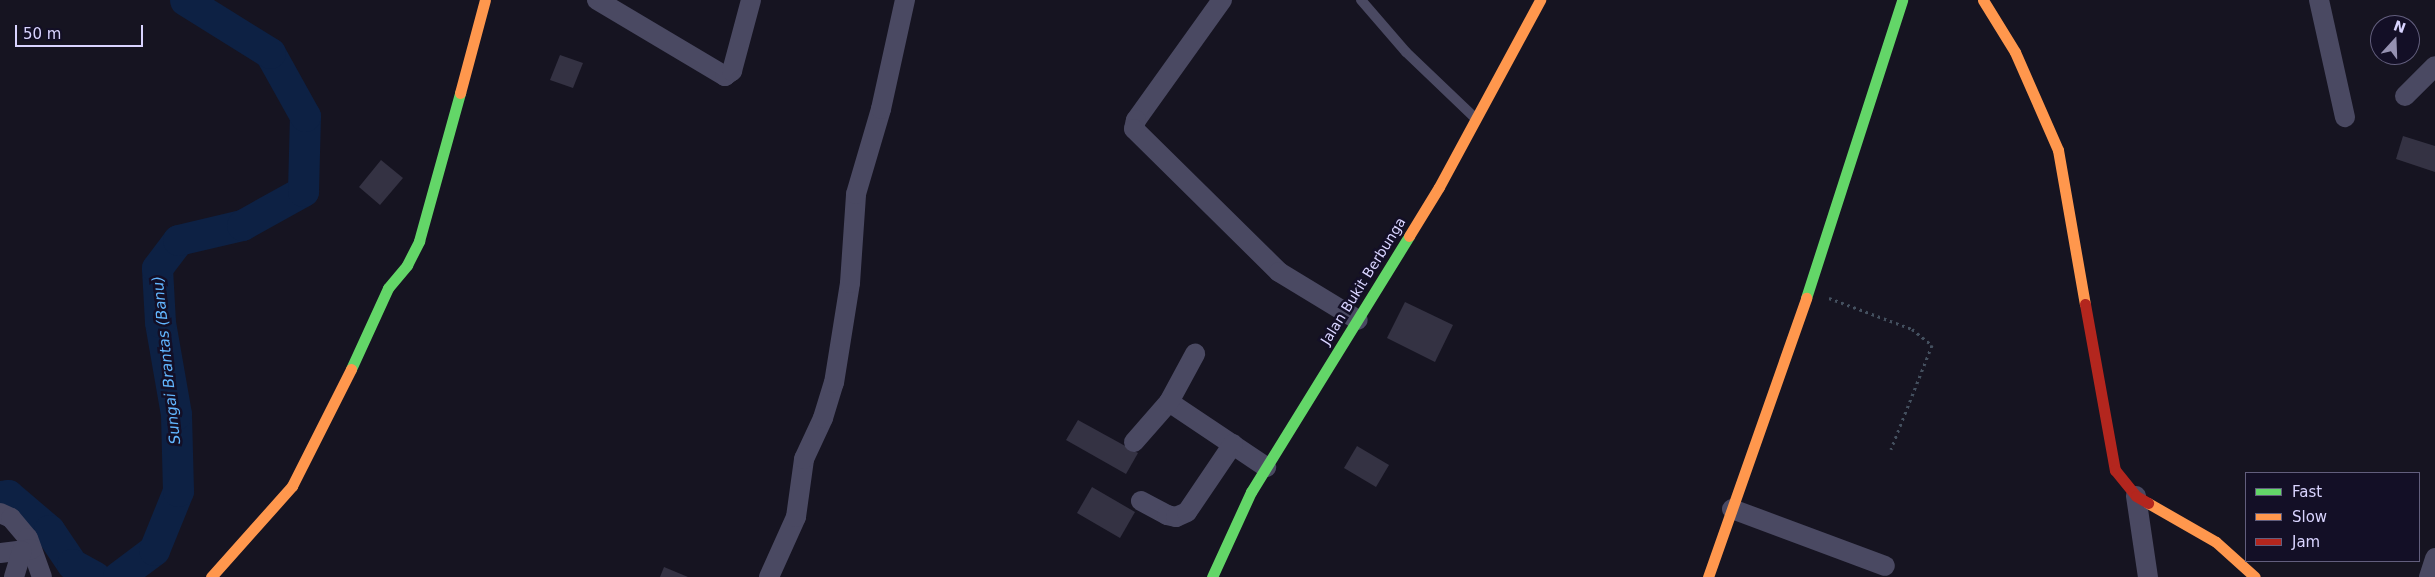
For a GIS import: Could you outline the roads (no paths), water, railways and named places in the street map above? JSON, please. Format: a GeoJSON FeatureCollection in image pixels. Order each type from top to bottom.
{"type":"FeatureCollection","features":[{"type":"Feature","properties":{"kind":"street"},"geometry":{"type":"LineString","coordinates":[[211,577],[292,486],[372,328],[388,288],[407,264],[419,241],[485,0]]}},
{"type":"Feature","properties":{"kind":"street"},"geometry":{"type":"LineString","coordinates":[[597,0],[726,76],[732,72],[751,0]]}},
{"type":"Feature","properties":{"kind":"street"},"geometry":{"type":"LineString","coordinates":[[769,577],[796,517],[804,459],[823,418],[834,383],[850,283],[856,194],[881,109],[905,0]]}},
{"type":"Feature","properties":{"kind":"street"},"geometry":{"type":"LineString","coordinates":[[1222,0],[1136,120],[1134,129],[1278,272],[1358,320]]}},
{"type":"Feature","properties":{"kind":"street","name":"Jalan Bukit Berbunga"},"geometry":{"type":"LineString","coordinates":[[1212,577],[1250,492],[1358,320],[1477,119],[1540,0]]}},
{"type":"Feature","properties":{"kind":"street"},"geometry":{"type":"LineString","coordinates":[[1708,577],[1810,291],[1902,0]]}},
{"type":"Feature","properties":{"kind":"street"},"geometry":{"type":"LineString","coordinates":[[1983,0],[2014,52],[2058,150],[2079,255],[2111,458],[2119,478],[2136,496],[2210,538],[2232,553],[2255,577]]}},
{"type":"Feature","properties":{"kind":"street"},"geometry":{"type":"LineString","coordinates":[[2319,0],[2345,117]]}},
{"type":"Feature","properties":{"kind":"street"},"geometry":{"type":"LineString","coordinates":[[2405,96],[2435,66]]}},
{"type":"Feature","properties":{"kind":"street"},"geometry":{"type":"LineString","coordinates":[[1134,442],[1169,402],[1195,354]]}},
{"type":"Feature","properties":{"kind":"street"},"geometry":{"type":"LineString","coordinates":[[1169,402],[1266,467]]}},
{"type":"Feature","properties":{"kind":"street"},"geometry":{"type":"LineString","coordinates":[[1141,501],[1167,515],[1176,517],[1187,512],[1233,444]]}},
{"type":"Feature","properties":{"kind":"street"},"geometry":{"type":"LineString","coordinates":[[2136,496],[2148,577]]}},
{"type":"Feature","properties":{"kind":"street"},"geometry":{"type":"LineString","coordinates":[[1732,509],[1885,566]]}},
{"type":"Feature","properties":{"kind":"street"},"geometry":{"type":"LineString","coordinates":[[0,513],[19,527],[27,550],[42,577]]}},
{"type":"Feature","properties":{"kind":"street"},"geometry":{"type":"LineString","coordinates":[[0,553],[27,550]]}},
{"type":"Feature","properties":{"kind":"street"},"geometry":{"type":"LineString","coordinates":[[14,577],[27,550]]}},
{"type":"Feature","properties":{"kind":"street"},"geometry":{"type":"LineString","coordinates":[[2429,577],[2435,558]]}},
{"type":"Feature","properties":{"kind":"lane"},"geometry":{"type":"LineString","coordinates":[[1361,0],[1406,52],[1477,119]]}},
{"type":"Feature","properties":{"kind":"waterway","name":"Sungai Brantas (Banu)"},"geometry":{"type":"LineString","coordinates":[[118,577],[154,550],[178,491],[176,414],[160,322],[157,268],[178,240],[242,225],[303,191],[305,116],[270,53],[185,0]]}},
{"type":"Feature","properties":{"kind":"waterway","name":"Sungai Brantas (Banu)"},"geometry":{"type":"LineString","coordinates":[[0,496],[8,495],[49,530],[72,564],[95,577]]}}]}
